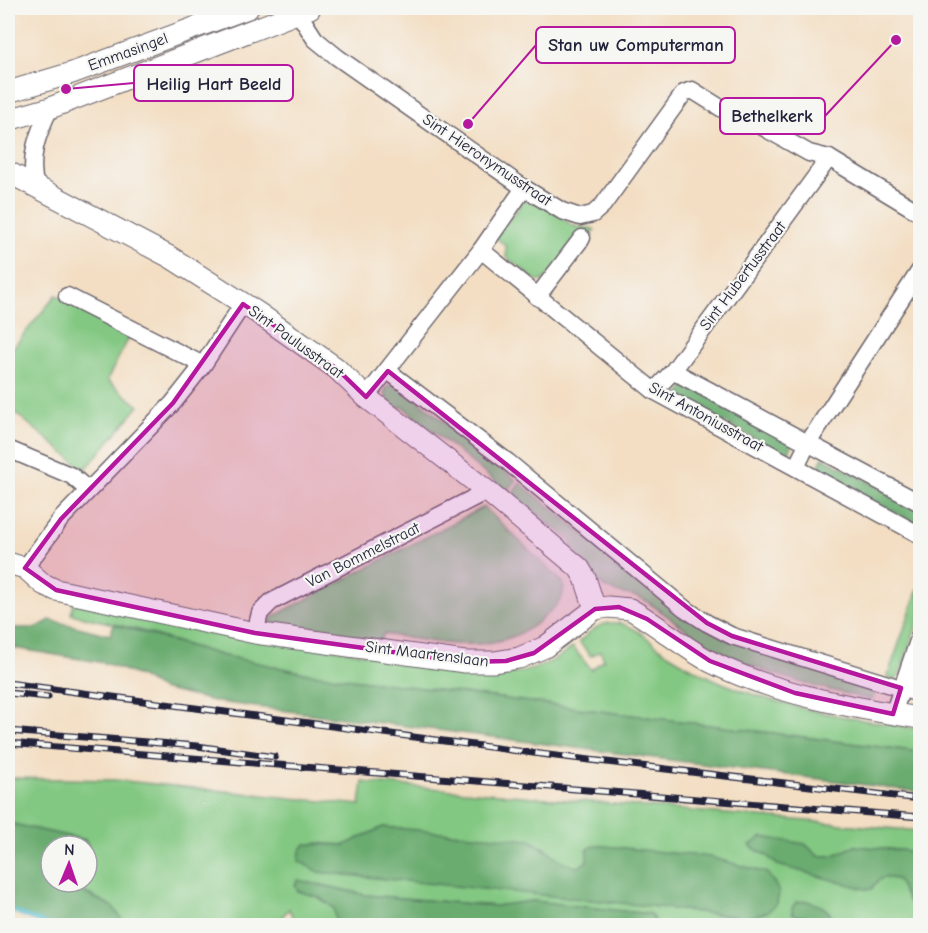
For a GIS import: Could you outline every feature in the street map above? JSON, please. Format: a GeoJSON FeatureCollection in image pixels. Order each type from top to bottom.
{"type":"FeatureCollection","features":[{"type":"Feature","properties":{"kind":"street","name":"Emmasingel"},"geometry":{"type":"LineString","coordinates":[[8,92],[72,73],[248,8]]}},
{"type":"Feature","properties":{"kind":"street","name":"Emmasingel"},"geometry":{"type":"LineString","coordinates":[[8,120],[50,108],[301,9]]}},
{"type":"Feature","properties":{"kind":"street","name":"Sint Hieronymusstraat"},"geometry":{"type":"LineString","coordinates":[[301,9],[315,39],[337,57],[524,188],[562,211],[580,217],[593,214],[603,205],[684,93],[692,90],[732,115],[743,116],[809,153],[829,158]]}},
{"type":"Feature","properties":{"kind":"street"},"geometry":{"type":"LineString","coordinates":[[36,188],[32,173],[33,153],[42,124],[50,108]]}},
{"type":"Feature","properties":{"kind":"street"},"geometry":{"type":"LineString","coordinates":[[829,158],[921,213]]}},
{"type":"Feature","properties":{"kind":"street","name":"Sint Hubertusstraat"},"geometry":{"type":"LineString","coordinates":[[654,391],[673,371],[829,158]]}},
{"type":"Feature","properties":{"kind":"street","name":"Sint Paulusstraat"},"geometry":{"type":"LineString","coordinates":[[8,172],[170,257],[336,368],[366,397],[487,491],[579,568],[585,578],[595,609]]}},
{"type":"Feature","properties":{"kind":"street"},"geometry":{"type":"LineString","coordinates":[[366,397],[481,250],[524,188]]}},
{"type":"Feature","properties":{"kind":"street"},"geometry":{"type":"LineString","coordinates":[[537,297],[582,238]]}},
{"type":"Feature","properties":{"kind":"street","name":"Sint Antoniusstraat"},"geometry":{"type":"LineString","coordinates":[[481,250],[654,391],[921,535]]}},
{"type":"Feature","properties":{"kind":"street"},"geometry":{"type":"LineString","coordinates":[[796,467],[808,443],[921,270]]}},
{"type":"Feature","properties":{"kind":"street"},"geometry":{"type":"LineString","coordinates":[[67,296],[203,365]]}},
{"type":"Feature","properties":{"kind":"street"},"geometry":{"type":"LineString","coordinates":[[16,566],[173,403],[203,365],[243,304]]}},
{"type":"Feature","properties":{"kind":"street"},"geometry":{"type":"LineString","coordinates":[[388,371],[508,462],[684,608],[724,631],[921,694]]}},
{"type":"Feature","properties":{"kind":"street","name":"Sint Antoniusstraat"},"geometry":{"type":"LineString","coordinates":[[673,371],[921,503]]}},
{"type":"Feature","properties":{"kind":"street"},"geometry":{"type":"LineString","coordinates":[[8,449],[72,476],[88,490]]}},
{"type":"Feature","properties":{"kind":"street","name":"Van Bommelstraat"},"geometry":{"type":"LineString","coordinates":[[255,633],[260,613],[271,602],[487,491]]}},
{"type":"Feature","properties":{"kind":"street","name":"Sint Maartenslaan"},"geometry":{"type":"LineString","coordinates":[[16,566],[56,590],[255,633],[465,662],[506,661],[534,653],[595,609]]}},
{"type":"Feature","properties":{"kind":"street"},"geometry":{"type":"LineString","coordinates":[[595,609],[608,607],[630,609],[710,661],[749,679],[795,693],[921,718]]}},
{"type":"Feature","properties":{"kind":"street"},"geometry":{"type":"LineString","coordinates":[[893,714],[921,635]]}},
{"type":"Feature","properties":{"kind":"highlighted area"},"geometry":{"type":"Polygon","coordinates":[[[243,304],[336,368],[366,397],[388,371],[707,623],[732,636],[901,688],[893,714],[795,693],[710,661],[647,619],[619,607],[595,609],[534,653],[506,661],[465,662],[255,633],[56,590],[25,568],[61,519],[173,403],[243,304]]]}},
{"type":"Feature","properties":{"kind":"green space"},"geometry":{"type":"Polygon","coordinates":[[[525,200],[544,205],[575,226],[595,230],[542,281],[537,281],[506,257],[506,246],[495,237],[525,200]]]}},
{"type":"Feature","properties":{"kind":"green space"},"geometry":{"type":"Polygon","coordinates":[[[56,295],[132,332],[107,380],[139,406],[85,470],[8,407],[8,354],[56,295]]]}},
{"type":"Feature","properties":{"kind":"green space"},"geometry":{"type":"Polygon","coordinates":[[[394,383],[516,480],[507,491],[403,407],[395,408],[385,395],[386,388],[394,383]]]}},
{"type":"Feature","properties":{"kind":"green space"},"geometry":{"type":"Polygon","coordinates":[[[685,384],[794,442],[787,456],[678,398],[685,384]]]}},
{"type":"Feature","properties":{"kind":"green space"},"geometry":{"type":"Polygon","coordinates":[[[823,457],[920,509],[920,526],[816,471],[823,457]]]}},
{"type":"Feature","properties":{"kind":"green space"},"geometry":{"type":"Polygon","coordinates":[[[520,483],[682,613],[877,687],[872,700],[812,685],[752,666],[706,643],[646,601],[603,586],[571,547],[570,540],[512,494],[520,483]]]}},
{"type":"Feature","properties":{"kind":"green space"},"geometry":{"type":"Polygon","coordinates":[[[484,507],[563,583],[562,597],[557,604],[529,628],[510,638],[490,643],[469,644],[426,641],[383,634],[381,641],[269,625],[274,616],[484,507]]]}},
{"type":"Feature","properties":{"kind":"green space"},"geometry":{"type":"Polygon","coordinates":[[[920,583],[920,616],[900,674],[896,680],[887,678],[920,583]]]}},
{"type":"Feature","properties":{"kind":"green space"},"geometry":{"type":"Polygon","coordinates":[[[74,602],[485,676],[510,674],[542,666],[573,647],[591,670],[604,659],[600,651],[591,656],[579,642],[601,625],[618,623],[638,631],[668,654],[696,670],[749,693],[797,707],[920,729],[920,752],[305,673],[220,655],[135,629],[71,614],[74,602]]]}},
{"type":"Feature","properties":{"kind":"green space"},"geometry":{"type":"Polygon","coordinates":[[[50,620],[110,635],[114,624],[220,655],[305,673],[920,752],[920,792],[218,702],[161,689],[139,676],[105,663],[8,647],[8,628],[36,628],[50,620]]]}},
{"type":"Feature","properties":{"kind":"green space"},"geometry":{"type":"Polygon","coordinates":[[[8,778],[115,780],[360,805],[363,782],[920,831],[920,852],[855,846],[832,856],[818,856],[805,844],[753,848],[778,865],[877,880],[883,877],[897,879],[920,925],[832,925],[830,913],[823,907],[797,917],[807,917],[819,925],[750,926],[714,923],[710,926],[658,925],[650,914],[532,901],[496,906],[366,895],[319,884],[298,891],[318,897],[334,908],[336,922],[333,925],[296,925],[289,909],[275,925],[126,925],[112,906],[88,894],[99,894],[99,834],[58,834],[8,823],[8,778]],[[383,827],[345,845],[316,843],[650,906],[747,918],[587,861],[579,867],[567,866],[544,847],[383,827]]]}},
{"type":"Feature","properties":{"kind":"green space"},"geometry":{"type":"Polygon","coordinates":[[[8,823],[58,834],[39,834],[39,894],[87,894],[112,906],[126,925],[53,925],[8,909],[8,823]]]}},
{"type":"Feature","properties":{"kind":"green space"},"geometry":{"type":"Polygon","coordinates":[[[383,827],[530,840],[560,860],[579,867],[587,861],[587,850],[595,845],[710,857],[767,873],[779,893],[777,903],[767,912],[747,918],[318,872],[299,861],[300,851],[305,844],[345,845],[383,827]]]}},
{"type":"Feature","properties":{"kind":"green space"},"geometry":{"type":"Polygon","coordinates":[[[762,837],[805,844],[818,856],[832,856],[855,846],[920,852],[920,919],[897,879],[882,878],[872,889],[865,889],[778,865],[750,845],[762,837]]]}},
{"type":"Feature","properties":{"kind":"green space"},"geometry":{"type":"Polygon","coordinates":[[[298,880],[366,895],[495,906],[532,901],[650,914],[658,925],[333,925],[336,922],[334,908],[318,897],[298,891],[295,885],[298,880]]]}},
{"type":"Feature","properties":{"kind":"green space"},"geometry":{"type":"Polygon","coordinates":[[[807,901],[825,908],[832,925],[820,924],[805,916],[792,913],[796,902],[807,901]]]}},
{"type":"Feature","properties":{"kind":"waterway"},"geometry":{"type":"LineString","coordinates":[[8,909],[51,926]]}},
{"type":"Feature","properties":{"kind":"railway"},"geometry":{"type":"LineString","coordinates":[[8,683],[556,756],[920,799]]}},
{"type":"Feature","properties":{"kind":"railway"},"geometry":{"type":"LineString","coordinates":[[8,693],[48,697]]}},
{"type":"Feature","properties":{"kind":"railway"},"geometry":{"type":"LineString","coordinates":[[8,731],[197,746],[275,757]]}},
{"type":"Feature","properties":{"kind":"railway"},"geometry":{"type":"LineString","coordinates":[[8,743],[920,817]]}},
{"type":"Feature","properties":{"kind":"place","name":"Bethelkerk"},"geometry":{"type":"Point","coordinates":[896,40]}},
{"type":"Feature","properties":{"kind":"place","name":"Heilig Hart Beeld"},"geometry":{"type":"Point","coordinates":[66,89]}},
{"type":"Feature","properties":{"kind":"place","name":"Stan uw Computerman"},"geometry":{"type":"Point","coordinates":[468,124]}}]}
